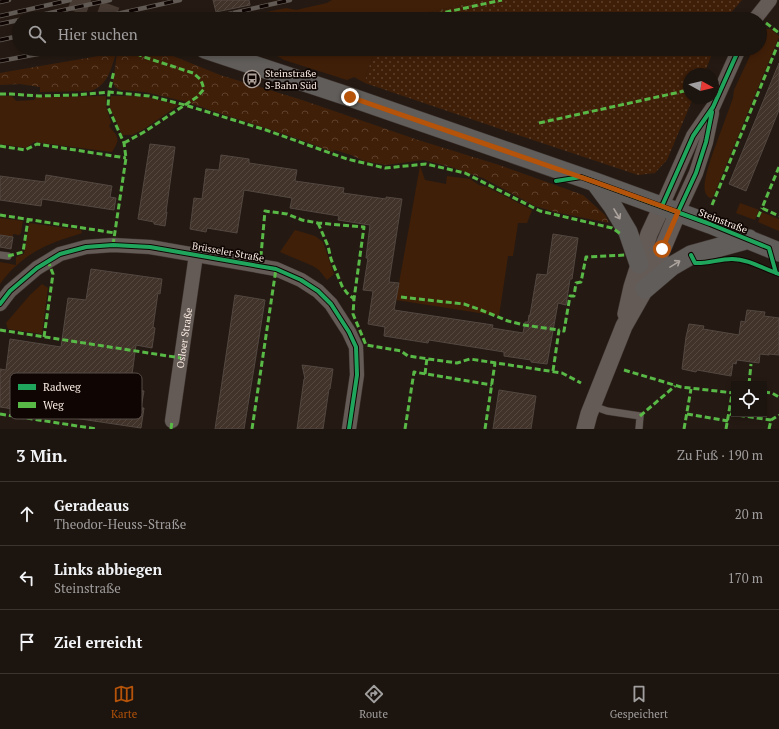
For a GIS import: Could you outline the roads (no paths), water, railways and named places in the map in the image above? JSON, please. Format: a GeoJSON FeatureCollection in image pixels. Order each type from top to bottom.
{"type":"FeatureCollection","features":[{"type":"Feature","properties":{"kind":"main road","name":"Steinstraße"},"geometry":{"type":"LineString","coordinates":[[226,56],[350,97],[595,182],[749,239],[779,252]]}},
{"type":"Feature","properties":{"kind":"main road"},"geometry":{"type":"LineString","coordinates":[[595,182],[612,205],[628,232],[639,264]]}},
{"type":"Feature","properties":{"kind":"main road"},"geometry":{"type":"LineString","coordinates":[[645,289],[672,266],[691,255],[749,239]]}},
{"type":"Feature","properties":{"kind":"street"},"geometry":{"type":"LineString","coordinates":[[761,12],[770,0]]}},
{"type":"Feature","properties":{"kind":"street"},"geometry":{"type":"LineString","coordinates":[[585,429],[609,361],[624,326],[645,289],[693,136],[713,107],[736,56]]}},
{"type":"Feature","properties":{"kind":"street"},"geometry":{"type":"LineString","coordinates":[[624,326],[632,287],[650,234],[670,209]]}},
{"type":"Feature","properties":{"kind":"street","name":"Brüsseler Straße"},"geometry":{"type":"LineString","coordinates":[[0,304],[10,291],[37,268],[60,254],[86,247],[113,245],[150,247],[276,269],[301,280],[318,291],[331,304],[349,332],[356,347],[357,375],[349,429]]}},
{"type":"Feature","properties":{"kind":"street","name":"Osloer Straße"},"geometry":{"type":"LineString","coordinates":[[172,421],[196,255]]}},
{"type":"Feature","properties":{"kind":"lane"},"geometry":{"type":"LineString","coordinates":[[0,255],[8,256]]}},
{"type":"Feature","properties":{"kind":"lane"},"geometry":{"type":"LineString","coordinates":[[593,406],[607,411],[640,416],[639,429]]}},
{"type":"Feature","properties":{"kind":"tunnel"},"geometry":{"type":"LineString","coordinates":[[71,0],[103,12]]}},
{"type":"Feature","properties":{"kind":"railway"},"geometry":{"type":"LineString","coordinates":[[0,2],[9,0]]}},
{"type":"Feature","properties":{"kind":"railway"},"geometry":{"type":"LineString","coordinates":[[18,12],[70,0]]}},
{"type":"Feature","properties":{"kind":"railway"},"geometry":{"type":"LineString","coordinates":[[54,12],[110,0]]}},
{"type":"Feature","properties":{"kind":"railway"},"geometry":{"type":"LineString","coordinates":[[126,12],[180,0]]}},
{"type":"Feature","properties":{"kind":"railway"},"geometry":{"type":"LineString","coordinates":[[238,12],[290,0]]}},
{"type":"Feature","properties":{"kind":"railway"},"geometry":{"type":"LineString","coordinates":[[0,16],[12,13]]}},
{"type":"Feature","properties":{"kind":"railway"},"geometry":{"type":"LineString","coordinates":[[0,24],[12,21]]}},
{"type":"Feature","properties":{"kind":"railway"},"geometry":{"type":"LineString","coordinates":[[0,40],[12,37]]}},
{"type":"Feature","properties":{"kind":"railway"},"geometry":{"type":"LineString","coordinates":[[0,61],[27,56]]}},
{"type":"Feature","properties":{"kind":"place","name":"Steinstraße S-Bahn Süd"},"geometry":{"type":"Point","coordinates":[252,79]}}]}
